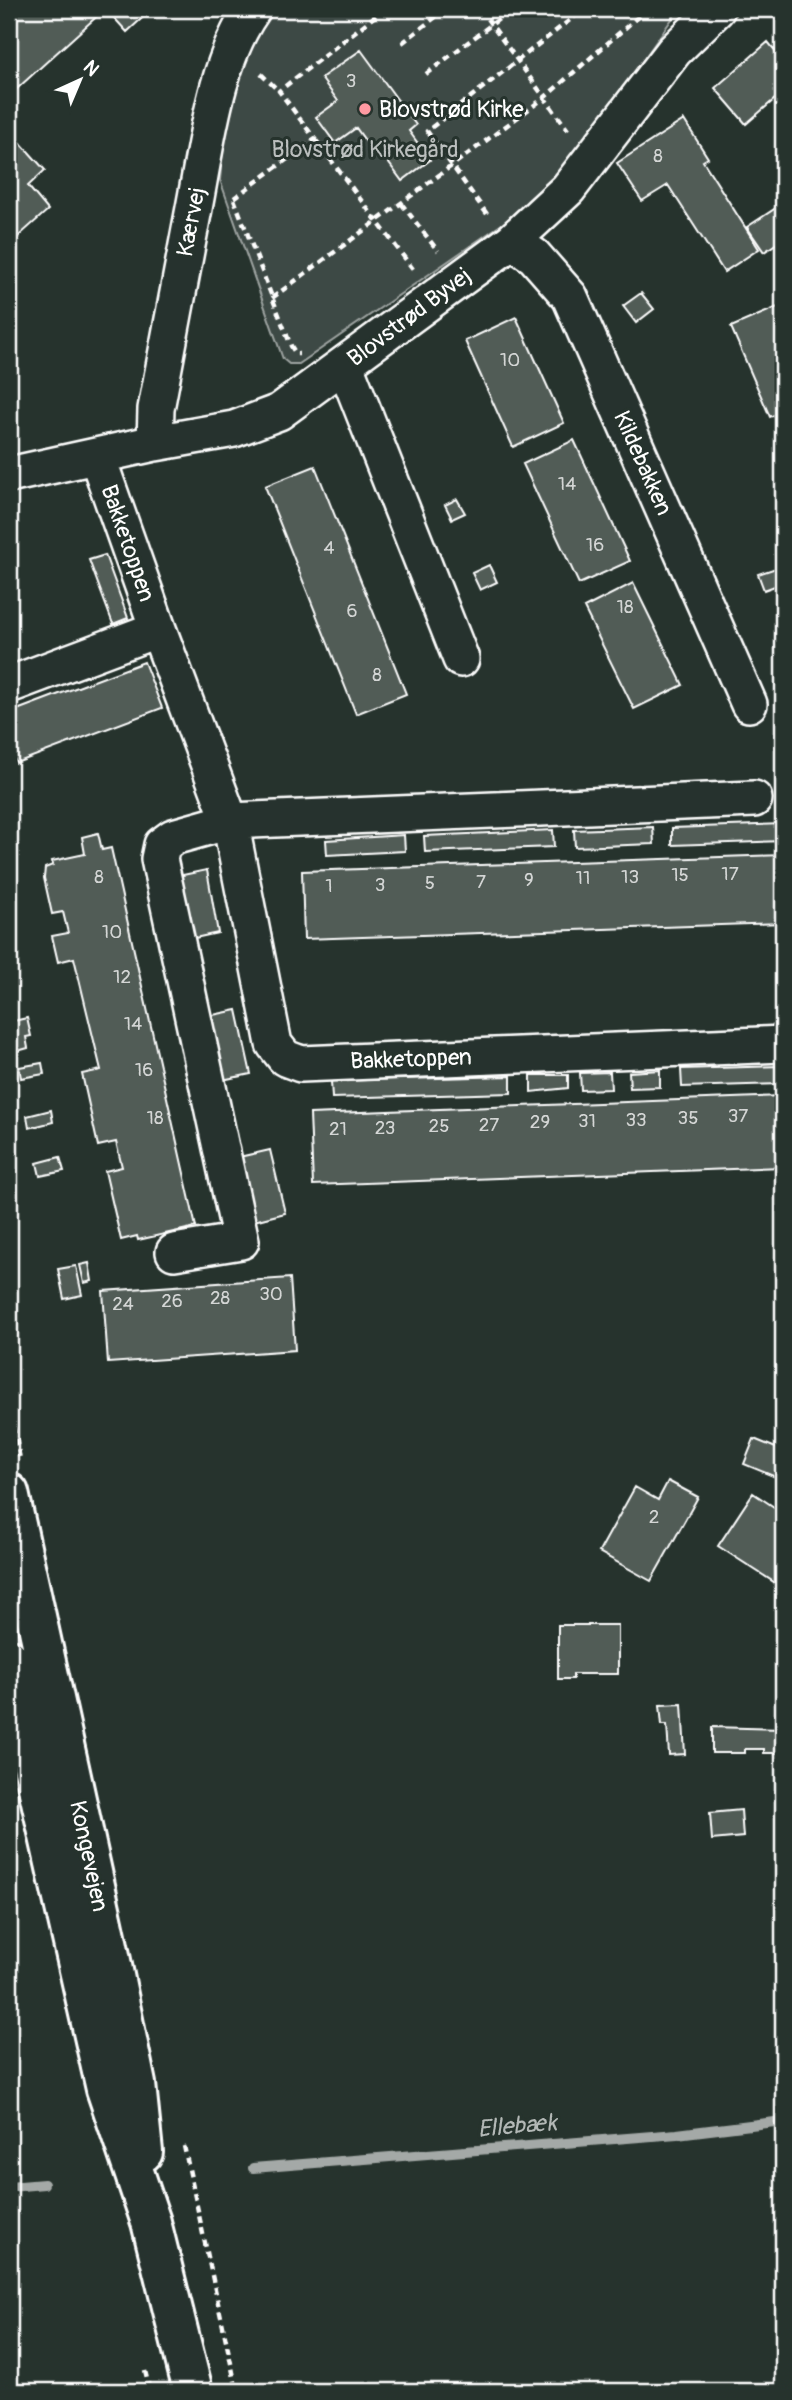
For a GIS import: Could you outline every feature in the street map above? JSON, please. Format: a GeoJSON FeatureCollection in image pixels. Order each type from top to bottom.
{"type":"FeatureCollection","features":[{"type":"Feature","properties":{"kind":"main road","name":"Kongevejen"},"geometry":{"type":"LineString","coordinates":[[10,1504],[104,1923],[136,2084],[151,2222]]}},
{"type":"Feature","properties":{"kind":"main road","name":"Kongevejen"},"geometry":{"type":"LineString","coordinates":[[9,1659],[106,2089],[151,2222],[193,2391]]}},
{"type":"Feature","properties":{"kind":"street","name":"Kærvej"},"geometry":{"type":"LineString","coordinates":[[155,443],[156,409],[198,188],[225,68],[240,27],[253,9]]}},
{"type":"Feature","properties":{"kind":"street","name":"Blovstrød Byvej"},"geometry":{"type":"LineString","coordinates":[[9,475],[155,443],[234,429],[279,412],[345,365],[502,231],[568,189],[674,51],[717,9]]}},
{"type":"Feature","properties":{"kind":"street","name":"Kildebakken"},"geometry":{"type":"LineString","coordinates":[[502,231],[534,256],[570,297],[750,704]]}},
{"type":"Feature","properties":{"kind":"street"},"geometry":{"type":"LineString","coordinates":[[345,365],[461,659]]}},
{"type":"Feature","properties":{"kind":"street","name":"Bakketoppen"},"geometry":{"type":"LineString","coordinates":[[97,456],[230,821],[274,1044],[285,1058],[301,1064],[783,1044]]}},
{"type":"Feature","properties":{"kind":"street","name":"Bakketoppen"},"geometry":{"type":"LineString","coordinates":[[9,685],[158,629]]}},
{"type":"Feature","properties":{"kind":"street"},"geometry":{"type":"LineString","coordinates":[[174,1252],[241,1241],[159,859],[162,845],[173,837],[230,821],[754,799]]}},
{"type":"Feature","properties":{"kind":"path"},"geometry":{"type":"LineString","coordinates":[[384,9],[279,91],[418,276]]}},
{"type":"Feature","properties":{"kind":"path"},"geometry":{"type":"LineString","coordinates":[[402,43],[446,9]]}},
{"type":"Feature","properties":{"kind":"path"},"geometry":{"type":"LineString","coordinates":[[480,9],[568,130]]}},
{"type":"Feature","properties":{"kind":"path"},"geometry":{"type":"LineString","coordinates":[[426,74],[512,9]]}},
{"type":"Feature","properties":{"kind":"path"},"geometry":{"type":"LineString","coordinates":[[502,231],[427,131],[583,9]]}},
{"type":"Feature","properties":{"kind":"path"},"geometry":{"type":"LineString","coordinates":[[272,298],[544,98],[639,16]]}},
{"type":"Feature","properties":{"kind":"path"},"geometry":{"type":"LineString","coordinates":[[233,198],[314,139]]}},
{"type":"Feature","properties":{"kind":"path"},"geometry":{"type":"LineString","coordinates":[[198,188],[233,198]]}},
{"type":"Feature","properties":{"kind":"path"},"geometry":{"type":"LineString","coordinates":[[231,192],[291,346],[296,354],[306,354]]}},
{"type":"Feature","properties":{"kind":"path"},"geometry":{"type":"LineString","coordinates":[[401,203],[442,258]]}},
{"type":"Feature","properties":{"kind":"green space","name":"Blovstrød Kirkegård"},"geometry":{"type":"Polygon","coordinates":[[[266,9],[679,9],[579,151],[515,215],[299,364],[289,364],[283,359],[220,180],[226,118],[258,16],[266,9]]]}},
{"type":"Feature","properties":{"kind":"building"},"geometry":{"type":"Polygon","coordinates":[[[15,9],[105,9],[9,96],[9,14],[15,9]]]}},
{"type":"Feature","properties":{"kind":"building"},"geometry":{"type":"Polygon","coordinates":[[[106,9],[152,9],[127,32],[106,9]]]}},
{"type":"Feature","properties":{"kind":"building"},"geometry":{"type":"Polygon","coordinates":[[[768,42],[783,60],[783,92],[746,124],[715,88],[768,42]]]}},
{"type":"Feature","properties":{"kind":"building","name":"Blovstrød Kirke"},"geometry":{"type":"Polygon","coordinates":[[[361,50],[416,125],[409,131],[430,160],[402,181],[382,154],[377,157],[356,128],[335,143],[316,117],[338,101],[321,78],[361,50]]]}},
{"type":"Feature","properties":{"kind":"building"},"geometry":{"type":"Polygon","coordinates":[[[684,120],[708,158],[703,161],[759,249],[724,272],[668,185],[642,201],[617,163],[684,120]]]}},
{"type":"Feature","properties":{"kind":"building"},"geometry":{"type":"Polygon","coordinates":[[[9,130],[45,170],[28,186],[48,210],[11,243],[9,241],[9,130]]]}},
{"type":"Feature","properties":{"kind":"building"},"geometry":{"type":"Polygon","coordinates":[[[779,206],[783,212],[783,239],[764,252],[747,227],[779,206]]]}},
{"type":"Feature","properties":{"kind":"building"},"geometry":{"type":"Polygon","coordinates":[[[641,293],[654,309],[636,323],[623,306],[641,293]]]}},
{"type":"Feature","properties":{"kind":"building"},"geometry":{"type":"Polygon","coordinates":[[[780,306],[783,314],[783,411],[770,417],[731,327],[780,306]]]}},
{"type":"Feature","properties":{"kind":"building"},"geometry":{"type":"Polygon","coordinates":[[[516,317],[564,423],[513,447],[465,341],[516,317]]]}},
{"type":"Feature","properties":{"kind":"building"},"geometry":{"type":"Polygon","coordinates":[[[574,440],[630,561],[579,584],[523,464],[574,440]]]}},
{"type":"Feature","properties":{"kind":"building"},"geometry":{"type":"Polygon","coordinates":[[[315,466],[406,694],[356,714],[265,486],[315,466]]]}},
{"type":"Feature","properties":{"kind":"building"},"geometry":{"type":"Polygon","coordinates":[[[457,499],[465,513],[452,519],[445,505],[457,499]]]}},
{"type":"Feature","properties":{"kind":"building"},"geometry":{"type":"Polygon","coordinates":[[[105,555],[128,618],[113,624],[89,560],[105,555]]]}},
{"type":"Feature","properties":{"kind":"building"},"geometry":{"type":"Polygon","coordinates":[[[489,565],[497,582],[480,590],[472,573],[489,565]]]}},
{"type":"Feature","properties":{"kind":"building"},"geometry":{"type":"Polygon","coordinates":[[[779,567],[783,583],[764,590],[758,574],[779,567]]]}},
{"type":"Feature","properties":{"kind":"building"},"geometry":{"type":"Polygon","coordinates":[[[633,583],[683,685],[634,709],[584,608],[633,583]]]}},
{"type":"Feature","properties":{"kind":"building"},"geometry":{"type":"Polygon","coordinates":[[[144,662],[162,708],[16,763],[9,746],[9,713],[144,662]]]}},
{"type":"Feature","properties":{"kind":"building"},"geometry":{"type":"Polygon","coordinates":[[[783,824],[783,841],[672,845],[672,828],[783,824]]]}},
{"type":"Feature","properties":{"kind":"building"},"geometry":{"type":"Polygon","coordinates":[[[653,827],[654,844],[575,847],[574,830],[653,827]]]}},
{"type":"Feature","properties":{"kind":"building"},"geometry":{"type":"Polygon","coordinates":[[[553,830],[554,847],[425,852],[424,836],[553,830]]]}},
{"type":"Feature","properties":{"kind":"building"},"geometry":{"type":"Polygon","coordinates":[[[98,833],[102,850],[111,848],[196,1227],[138,1240],[137,1236],[121,1240],[105,1171],[122,1167],[116,1142],[98,1146],[82,1074],[101,1070],[74,958],[58,962],[52,936],[68,933],[63,912],[52,914],[44,878],[45,868],[53,865],[52,861],[85,854],[82,837],[98,833]]]}},
{"type":"Feature","properties":{"kind":"building"},"geometry":{"type":"Polygon","coordinates":[[[404,835],[405,851],[327,855],[326,840],[404,835]]]}},
{"type":"Feature","properties":{"kind":"building"},"geometry":{"type":"Polygon","coordinates":[[[783,855],[783,923],[304,939],[302,871],[783,855]]]}},
{"type":"Feature","properties":{"kind":"building"},"geometry":{"type":"Polygon","coordinates":[[[207,870],[218,933],[190,939],[178,876],[207,870]]]}},
{"type":"Feature","properties":{"kind":"building"},"geometry":{"type":"Polygon","coordinates":[[[237,1010],[251,1074],[222,1080],[208,1016],[237,1010]]]}},
{"type":"Feature","properties":{"kind":"building"},"geometry":{"type":"Polygon","coordinates":[[[27,1018],[31,1036],[26,1037],[28,1048],[14,1052],[9,1022],[27,1018]]]}},
{"type":"Feature","properties":{"kind":"building"},"geometry":{"type":"Polygon","coordinates":[[[42,1063],[44,1074],[21,1078],[19,1067],[42,1063]]]}},
{"type":"Feature","properties":{"kind":"building"},"geometry":{"type":"Polygon","coordinates":[[[783,1066],[783,1084],[682,1087],[681,1069],[783,1066]]]}},
{"type":"Feature","properties":{"kind":"building"},"geometry":{"type":"Polygon","coordinates":[[[660,1070],[660,1087],[630,1088],[629,1072],[660,1070]]]}},
{"type":"Feature","properties":{"kind":"building"},"geometry":{"type":"Polygon","coordinates":[[[610,1072],[611,1089],[581,1090],[580,1073],[610,1072]]]}},
{"type":"Feature","properties":{"kind":"building"},"geometry":{"type":"Polygon","coordinates":[[[531,1075],[568,1075],[568,1088],[531,1092],[531,1075]]]}},
{"type":"Feature","properties":{"kind":"building"},"geometry":{"type":"Polygon","coordinates":[[[511,1076],[511,1093],[332,1098],[331,1081],[511,1076]]]}},
{"type":"Feature","properties":{"kind":"building"},"geometry":{"type":"Polygon","coordinates":[[[783,1096],[783,1167],[313,1185],[310,1114],[783,1096]]]}},
{"type":"Feature","properties":{"kind":"building"},"geometry":{"type":"Polygon","coordinates":[[[51,1110],[53,1122],[29,1128],[27,1116],[51,1110]]]}},
{"type":"Feature","properties":{"kind":"building"},"geometry":{"type":"Polygon","coordinates":[[[270,1150],[285,1213],[254,1221],[239,1157],[270,1150]]]}},
{"type":"Feature","properties":{"kind":"building"},"geometry":{"type":"Polygon","coordinates":[[[60,1157],[64,1171],[40,1176],[37,1163],[60,1157]]]}},
{"type":"Feature","properties":{"kind":"building"},"geometry":{"type":"Polygon","coordinates":[[[89,1263],[92,1281],[84,1283],[80,1265],[89,1263]]]}},
{"type":"Feature","properties":{"kind":"building"},"geometry":{"type":"Polygon","coordinates":[[[76,1266],[82,1295],[64,1299],[58,1269],[76,1266]]]}},
{"type":"Feature","properties":{"kind":"building"},"geometry":{"type":"Polygon","coordinates":[[[290,1278],[295,1350],[108,1363],[103,1291],[290,1278]]]}},
{"type":"Feature","properties":{"kind":"building"},"geometry":{"type":"Polygon","coordinates":[[[754,1439],[783,1451],[783,1480],[744,1464],[754,1439]]]}},
{"type":"Feature","properties":{"kind":"building"},"geometry":{"type":"Polygon","coordinates":[[[668,1481],[698,1497],[651,1581],[599,1552],[635,1487],[658,1500],[668,1481]]]}},
{"type":"Feature","properties":{"kind":"building"},"geometry":{"type":"Polygon","coordinates":[[[753,1493],[783,1513],[783,1588],[718,1546],[753,1493]]]}},
{"type":"Feature","properties":{"kind":"building"},"geometry":{"type":"Polygon","coordinates":[[[558,1625],[618,1625],[618,1674],[573,1674],[573,1679],[558,1679],[558,1625]]]}},
{"type":"Feature","properties":{"kind":"building"},"geometry":{"type":"Polygon","coordinates":[[[682,1704],[685,1754],[669,1755],[667,1725],[662,1725],[660,1705],[682,1704]]]}},
{"type":"Feature","properties":{"kind":"building"},"geometry":{"type":"Polygon","coordinates":[[[712,1727],[782,1729],[782,1753],[745,1749],[745,1753],[712,1753],[712,1727]]]}},
{"type":"Feature","properties":{"kind":"building"},"geometry":{"type":"Polygon","coordinates":[[[741,1810],[743,1837],[712,1840],[710,1813],[741,1810]]]}},
{"type":"Feature","properties":{"kind":"waterway","name":"Ellebæk"},"geometry":{"type":"LineString","coordinates":[[253,2168],[677,2134],[783,2121]]}},
{"type":"Feature","properties":{"kind":"waterway","name":"Ellebæk"},"geometry":{"type":"LineString","coordinates":[[9,2187],[44,2184]]}},
{"type":"Feature","properties":{"kind":"place","name":"Blovstrød Kirke"},"geometry":{"type":"Point","coordinates":[365,109]}}]}
